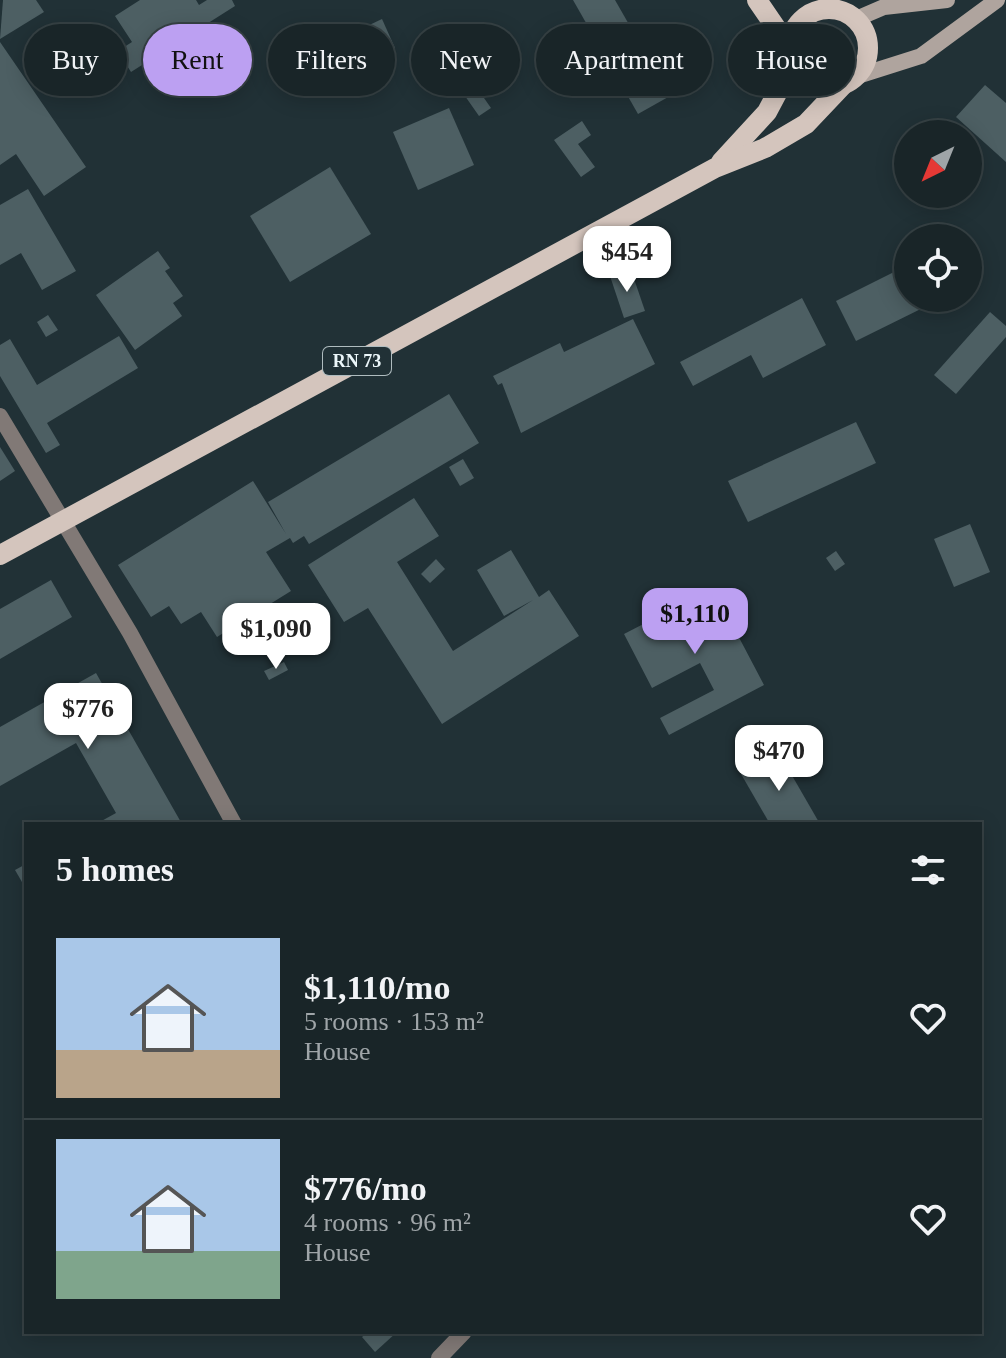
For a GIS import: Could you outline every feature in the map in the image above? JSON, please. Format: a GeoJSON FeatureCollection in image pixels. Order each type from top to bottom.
{"type":"FeatureCollection","features":[{"type":"Feature","properties":{"kind":"main road"},"geometry":{"type":"LineString","coordinates":[[757,0],[772,24]]}},
{"type":"Feature","properties":{"kind":"main road"},"geometry":{"type":"LineString","coordinates":[[856,19],[884,7],[947,0]]}},
{"type":"Feature","properties":{"kind":"main road"},"geometry":{"type":"LineString","coordinates":[[855,79],[921,56],[997,0]]}},
{"type":"Feature","properties":{"kind":"main road"},"geometry":{"type":"LineString","coordinates":[[799,24],[820,4],[844,11],[856,19],[866,32],[869,48],[855,72]]}},
{"type":"Feature","properties":{"kind":"main road","name":"RN 73"},"geometry":{"type":"LineString","coordinates":[[715,168],[767,112],[774,96]]}},
{"type":"Feature","properties":{"kind":"main road","name":"RN 73"},"geometry":{"type":"LineString","coordinates":[[0,555],[715,168],[765,148],[806,124],[835,96]]}},
{"type":"Feature","properties":{"kind":"street"},"geometry":{"type":"LineString","coordinates":[[0,416],[60,522],[130,633],[233,822]]}},
{"type":"Feature","properties":{"kind":"street"},"geometry":{"type":"LineString","coordinates":[[439,1358],[462,1334]]}},
{"type":"Feature","properties":{"kind":"building"},"geometry":{"type":"Polygon","coordinates":[[[3,0],[36,0],[44,12],[0,39],[3,0]]]}},
{"type":"Feature","properties":{"kind":"building"},"geometry":{"type":"Polygon","coordinates":[[[140,0],[196,0],[199,5],[207,0],[232,0],[235,6],[207,24],[143,24],[143,64],[131,72],[127,66],[127,45],[132,42],[127,34],[127,24],[120,24],[115,16],[140,0]]]}},
{"type":"Feature","properties":{"kind":"building"},"geometry":{"type":"Polygon","coordinates":[[[573,0],[615,0],[629,24],[587,24],[573,0]]]}},
{"type":"Feature","properties":{"kind":"building"},"geometry":{"type":"Polygon","coordinates":[[[0,42],[24,77],[24,96],[37,96],[86,167],[44,196],[16,154],[0,165],[0,42]]]}},
{"type":"Feature","properties":{"kind":"building"},"geometry":{"type":"Polygon","coordinates":[[[985,85],[1006,103],[1006,162],[982,140],[982,120],[959,120],[956,117],[985,85]]]}},
{"type":"Feature","properties":{"kind":"building"},"geometry":{"type":"Polygon","coordinates":[[[465,96],[487,96],[484,98],[491,108],[479,116],[465,96]]]}},
{"type":"Feature","properties":{"kind":"building"},"geometry":{"type":"Polygon","coordinates":[[[628,96],[670,96],[638,114],[628,96]]]}},
{"type":"Feature","properties":{"kind":"building"},"geometry":{"type":"Polygon","coordinates":[[[449,108],[474,165],[418,190],[393,132],[449,108]]]}},
{"type":"Feature","properties":{"kind":"building"},"geometry":{"type":"Polygon","coordinates":[[[582,121],[591,135],[578,144],[595,167],[581,177],[554,140],[582,121]]]}},
{"type":"Feature","properties":{"kind":"building"},"geometry":{"type":"Polygon","coordinates":[[[330,167],[371,234],[290,282],[250,216],[330,167]]]}},
{"type":"Feature","properties":{"kind":"building"},"geometry":{"type":"Polygon","coordinates":[[[28,189],[76,271],[42,290],[21,253],[0,265],[0,205],[28,189]]]}},
{"type":"Feature","properties":{"kind":"building"},"geometry":{"type":"Polygon","coordinates":[[[158,251],[170,268],[165,271],[183,296],[173,303],[182,316],[135,350],[96,295],[158,251]]]}},
{"type":"Feature","properties":{"kind":"building"},"geometry":{"type":"Polygon","coordinates":[[[631,270],[645,311],[624,318],[610,276],[631,270]]]}},
{"type":"Feature","properties":{"kind":"building"},"geometry":{"type":"Polygon","coordinates":[[[894,272],[894,312],[915,312],[856,341],[836,301],[894,272]]]}},
{"type":"Feature","properties":{"kind":"building"},"geometry":{"type":"Polygon","coordinates":[[[802,298],[826,345],[763,378],[751,355],[693,386],[680,362],[802,298]]]}},
{"type":"Feature","properties":{"kind":"building"},"geometry":{"type":"Polygon","coordinates":[[[990,312],[1006,326],[1006,337],[956,394],[934,375],[990,312]]]}},
{"type":"Feature","properties":{"kind":"building"},"geometry":{"type":"Polygon","coordinates":[[[48,315],[58,330],[46,337],[37,322],[48,315]]]}},
{"type":"Feature","properties":{"kind":"building"},"geometry":{"type":"Polygon","coordinates":[[[633,319],[655,364],[521,433],[502,383],[498,385],[493,376],[560,343],[564,352],[633,319]]]}},
{"type":"Feature","properties":{"kind":"building"},"geometry":{"type":"Polygon","coordinates":[[[119,336],[138,368],[47,423],[60,445],[46,453],[0,376],[0,345],[10,339],[37,385],[119,336]]]}},
{"type":"Feature","properties":{"kind":"building"},"geometry":{"type":"Polygon","coordinates":[[[449,394],[479,443],[309,544],[304,536],[293,543],[290,538],[266,552],[291,591],[217,637],[201,612],[181,624],[169,606],[151,617],[118,565],[253,481],[286,534],[268,502],[449,394]]]}},
{"type":"Feature","properties":{"kind":"building"},"geometry":{"type":"Polygon","coordinates":[[[856,422],[876,463],[748,522],[728,481],[856,422]]]}},
{"type":"Feature","properties":{"kind":"building"},"geometry":{"type":"Polygon","coordinates":[[[0,447],[15,471],[0,481],[0,447]]]}},
{"type":"Feature","properties":{"kind":"building"},"geometry":{"type":"Polygon","coordinates":[[[463,459],[474,478],[460,486],[449,467],[463,459]]]}},
{"type":"Feature","properties":{"kind":"building"},"geometry":{"type":"Polygon","coordinates":[[[414,498],[439,536],[397,562],[453,651],[533,600],[504,616],[477,570],[511,550],[539,597],[549,590],[579,636],[442,724],[368,608],[344,622],[308,565],[414,498]]]}},
{"type":"Feature","properties":{"kind":"building"},"geometry":{"type":"Polygon","coordinates":[[[970,524],[990,572],[954,587],[934,539],[970,524]]]}},
{"type":"Feature","properties":{"kind":"building"},"geometry":{"type":"Polygon","coordinates":[[[836,551],[845,564],[835,571],[826,558],[836,551]]]}},
{"type":"Feature","properties":{"kind":"building"},"geometry":{"type":"Polygon","coordinates":[[[436,559],[445,569],[430,583],[421,574],[436,559]]]}},
{"type":"Feature","properties":{"kind":"building"},"geometry":{"type":"Polygon","coordinates":[[[51,580],[72,617],[0,659],[0,609],[51,580]]]}},
{"type":"Feature","properties":{"kind":"building"},"geometry":{"type":"Polygon","coordinates":[[[713,588],[764,685],[669,735],[660,718],[714,690],[700,663],[652,688],[624,634],[713,588]]]}},
{"type":"Feature","properties":{"kind":"building"},"geometry":{"type":"Polygon","coordinates":[[[284,662],[288,670],[269,680],[264,671],[284,662]]]}},
{"type":"Feature","properties":{"kind":"building"},"geometry":{"type":"Polygon","coordinates":[[[96,673],[181,822],[100,822],[116,813],[76,743],[0,786],[0,727],[96,673]]]}},
{"type":"Feature","properties":{"kind":"building"},"geometry":{"type":"Polygon","coordinates":[[[779,753],[819,822],[769,822],[741,774],[779,753]]]}},
{"type":"Feature","properties":{"kind":"building"},"geometry":{"type":"Polygon","coordinates":[[[24,865],[24,886],[15,870],[24,865]]]}},
{"type":"Feature","properties":{"kind":"building"},"geometry":{"type":"Polygon","coordinates":[[[366,1334],[395,1334],[375,1352],[362,1337],[366,1334]]]}}]}
